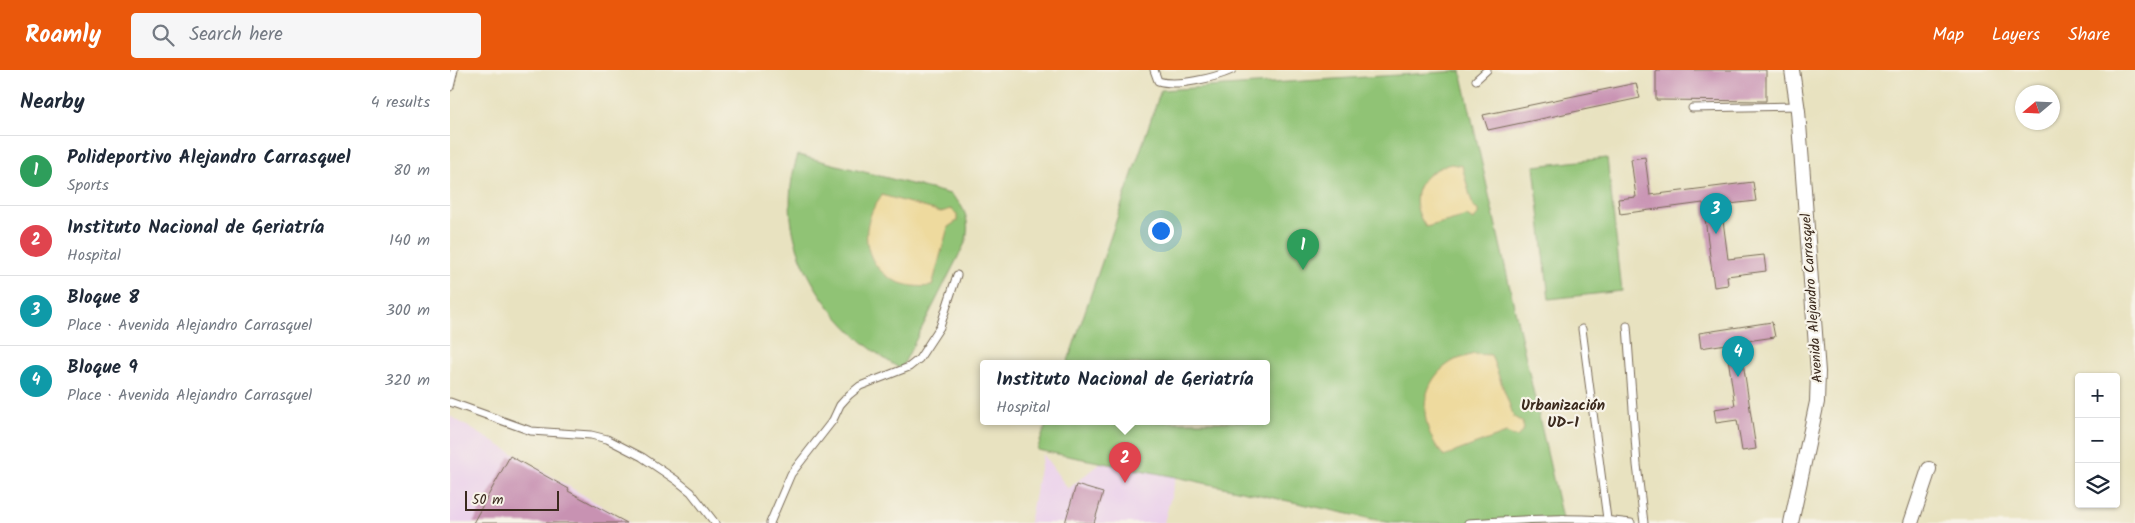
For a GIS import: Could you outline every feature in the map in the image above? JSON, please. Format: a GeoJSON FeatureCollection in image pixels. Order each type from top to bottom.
{"type":"FeatureCollection","features":[{"type":"Feature","properties":{"kind":"street","name":"Avenida Alejandro Carrasquel"},"geometry":{"type":"LineString","coordinates":[[1791,523],[1817,402],[1818,372],[1798,106],[1792,70]]}},
{"type":"Feature","properties":{"kind":"street"},"geometry":{"type":"LineString","coordinates":[[1911,523],[1929,469]]}},
{"type":"Feature","properties":{"kind":"lane"},"geometry":{"type":"LineString","coordinates":[[450,87],[454,70]]}},
{"type":"Feature","properties":{"kind":"lane"},"geometry":{"type":"LineString","coordinates":[[1154,70],[1158,81],[1166,84],[1197,80],[1232,70]]}},
{"type":"Feature","properties":{"kind":"lane"},"geometry":{"type":"LineString","coordinates":[[1476,80],[1487,70]]}},
{"type":"Feature","properties":{"kind":"lane"},"geometry":{"type":"LineString","coordinates":[[1692,108],[1798,106]]}},
{"type":"Feature","properties":{"kind":"lane"},"geometry":{"type":"LineString","coordinates":[[770,523],[791,474],[833,420],[840,405],[848,396],[860,386],[908,367],[919,359],[940,327],[957,275]]}},
{"type":"Feature","properties":{"kind":"lane"},"geometry":{"type":"LineString","coordinates":[[1627,326],[1637,465],[1644,523]]}},
{"type":"Feature","properties":{"kind":"lane"},"geometry":{"type":"LineString","coordinates":[[1582,329],[1607,519]]}},
{"type":"Feature","properties":{"kind":"lane"},"geometry":{"type":"LineString","coordinates":[[450,402],[530,431],[591,435],[607,439],[642,457],[676,480],[691,492],[715,523]]}},
{"type":"Feature","properties":{"kind":"lane"},"geometry":{"type":"LineString","coordinates":[[1468,523],[1546,519],[1607,519],[1631,523]]}},
{"type":"Feature","properties":{"kind":"shaded area"},"geometry":{"type":"Polygon","coordinates":[[[450,416],[568,486],[630,523],[450,523],[450,416]]]}},
{"type":"Feature","properties":{"kind":"shaded area"},"geometry":{"type":"Polygon","coordinates":[[[1043,454],[1068,489],[1100,463],[1176,477],[1164,523],[1029,523],[1043,454]]]}},
{"type":"Feature","properties":{"kind":"green space"},"geometry":{"type":"Polygon","coordinates":[[[1461,71],[1563,523],[1391,523],[1176,477],[1037,450],[1046,425],[1270,425],[1270,360],[1068,360],[1161,90],[1461,71]]]}},
{"type":"Feature","properties":{"kind":"green space"},"geometry":{"type":"Polygon","coordinates":[[[798,155],[950,194],[960,204],[966,216],[967,236],[965,243],[901,369],[874,351],[850,330],[828,306],[811,279],[798,250],[791,220],[791,188],[798,155]]]}},
{"type":"Feature","properties":{"kind":"green space"},"geometry":{"type":"Polygon","coordinates":[[[1607,158],[1622,291],[1549,299],[1534,166],[1607,158]]]}},
{"type":"Feature","properties":{"kind":"sand"},"geometry":{"type":"Polygon","coordinates":[[[1451,164],[1462,166],[1473,207],[1478,210],[1478,215],[1473,220],[1467,216],[1426,227],[1420,217],[1417,206],[1416,197],[1419,188],[1423,180],[1430,173],[1451,164]]]}},
{"type":"Feature","properties":{"kind":"sand"},"geometry":{"type":"Polygon","coordinates":[[[882,195],[941,212],[951,209],[957,214],[957,221],[948,227],[932,286],[912,286],[895,281],[882,272],[872,260],[867,245],[867,229],[872,212],[882,195]]]}},
{"type":"Feature","properties":{"kind":"sand"},"geometry":{"type":"Polygon","coordinates":[[[1474,354],[1491,355],[1514,417],[1522,422],[1524,429],[1517,437],[1506,433],[1444,456],[1429,432],[1425,405],[1428,392],[1433,380],[1442,369],[1455,360],[1474,354]]]}},
{"type":"Feature","properties":{"kind":"building"},"geometry":{"type":"Polygon","coordinates":[[[1656,70],[1766,70],[1766,101],[1656,100],[1656,70]]]}},
{"type":"Feature","properties":{"kind":"building"},"geometry":{"type":"Polygon","coordinates":[[[1636,83],[1640,98],[1488,130],[1483,115],[1636,83]]]}},
{"type":"Feature","properties":{"kind":"building"},"geometry":{"type":"Polygon","coordinates":[[[1645,157],[1650,195],[1753,182],[1756,201],[1721,205],[1728,259],[1764,255],[1766,271],[1727,276],[1728,285],[1714,287],[1703,203],[1620,214],[1618,199],[1636,197],[1631,159],[1645,157]]]}},
{"type":"Feature","properties":{"kind":"building"},"geometry":{"type":"Polygon","coordinates":[[[1772,322],[1775,337],[1740,342],[1756,449],[1742,451],[1737,420],[1716,423],[1714,409],[1735,406],[1726,344],[1701,348],[1699,333],[1772,322]]]}},
{"type":"Feature","properties":{"kind":"building"},"geometry":{"type":"Polygon","coordinates":[[[510,456],[569,489],[568,491],[627,523],[473,523],[510,456]]]}},
{"type":"Feature","properties":{"kind":"building"},"geometry":{"type":"Polygon","coordinates":[[[1076,485],[1103,493],[1094,523],[1065,523],[1076,485]]]}},
{"type":"Feature","properties":{"kind":"place","name":"Bloque 8"},"geometry":{"type":"Point","coordinates":[1716,234]}},
{"type":"Feature","properties":{"kind":"place","name":"Polideportivo Alejandro Carrasquel"},"geometry":{"type":"Point","coordinates":[1303,270]}},
{"type":"Feature","properties":{"kind":"place","name":"Bloque 9"},"geometry":{"type":"Point","coordinates":[1738,377]}},
{"type":"Feature","properties":{"kind":"place","name":"Instituto Nacional de Geriatría"},"geometry":{"type":"Point","coordinates":[1125,483]}},
{"type":"Feature","properties":{"kind":"district","name":"Urbanización UD-1"},"geometry":{"type":"Point","coordinates":[1563,414]}}]}
